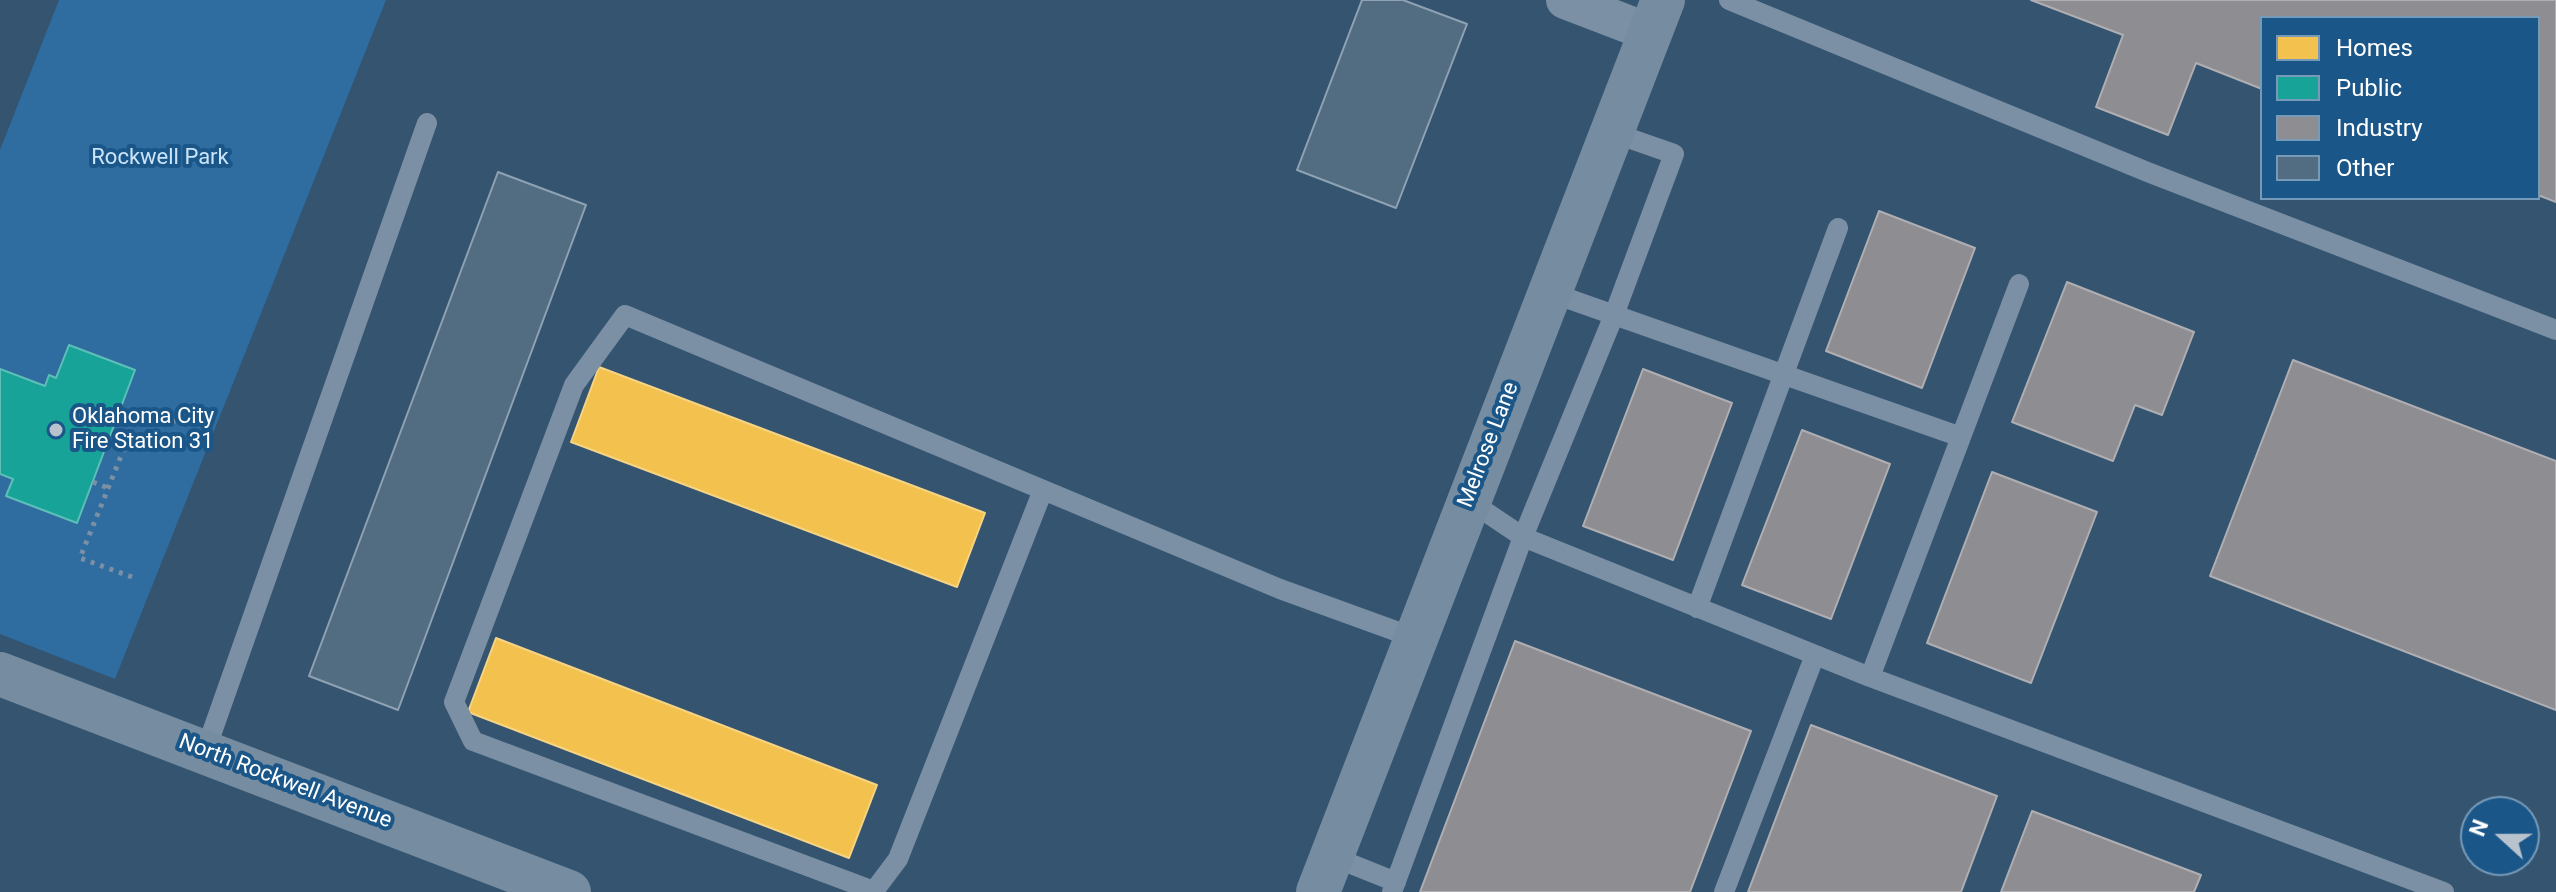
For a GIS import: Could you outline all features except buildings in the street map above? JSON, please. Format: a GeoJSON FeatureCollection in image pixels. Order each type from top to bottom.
{"type":"FeatureCollection","features":[{"type":"Feature","properties":{"kind":"street"},"geometry":{"type":"LineString","coordinates":[[1565,0],[1657,16]]}},
{"type":"Feature","properties":{"kind":"street","name":"Melrose Lane"},"geometry":{"type":"LineString","coordinates":[[1324,874],[1657,16]]}},
{"type":"Feature","properties":{"kind":"street","name":"North Rockwell Avenue"},"geometry":{"type":"LineString","coordinates":[[0,674],[560,890]]}},
{"type":"Feature","properties":{"kind":"lane"},"geometry":{"type":"LineString","coordinates":[[1729,0],[2150,173],[2556,330]]}},
{"type":"Feature","properties":{"kind":"lane"},"geometry":{"type":"LineString","coordinates":[[205,752],[427,123]]}},
{"type":"Feature","properties":{"kind":"lane"},"geometry":{"type":"LineString","coordinates":[[1324,874],[1394,887],[1523,537],[1614,315],[1674,154],[1611,132]]}},
{"type":"Feature","properties":{"kind":"lane"},"geometry":{"type":"LineString","coordinates":[[1697,608],[1838,228]]}},
{"type":"Feature","properties":{"kind":"lane"},"geometry":{"type":"LineString","coordinates":[[1870,677],[2019,284]]}},
{"type":"Feature","properties":{"kind":"lane"},"geometry":{"type":"LineString","coordinates":[[1549,292],[1961,437]]}},
{"type":"Feature","properties":{"kind":"lane"},"geometry":{"type":"LineString","coordinates":[[1043,490],[898,859],[874,891],[473,741],[454,702],[574,385],[625,315],[1280,589],[1415,638]]}},
{"type":"Feature","properties":{"kind":"lane"},"geometry":{"type":"LineString","coordinates":[[1468,500],[1523,537],[1697,608],[1870,677],[2444,892]]}},
{"type":"Feature","properties":{"kind":"lane"},"geometry":{"type":"LineString","coordinates":[[1724,892],[1815,655]]}},
{"type":"Feature","properties":{"kind":"path"},"geometry":{"type":"LineString","coordinates":[[132,577],[80,558],[140,409],[190,427]]}},
{"type":"Feature","properties":{"kind":"path"},"geometry":{"type":"LineString","coordinates":[[93,482],[108,488]]}},
{"type":"Feature","properties":{"kind":"green space","name":"Rockwell Park"},"geometry":{"type":"Polygon","coordinates":[[[59,0],[386,0],[115,679],[0,634],[0,150],[59,0]]]}},
{"type":"Feature","properties":{"kind":"place","name":"Oklahoma City Fire Station 31"},"geometry":{"type":"Point","coordinates":[56,430]}}]}
